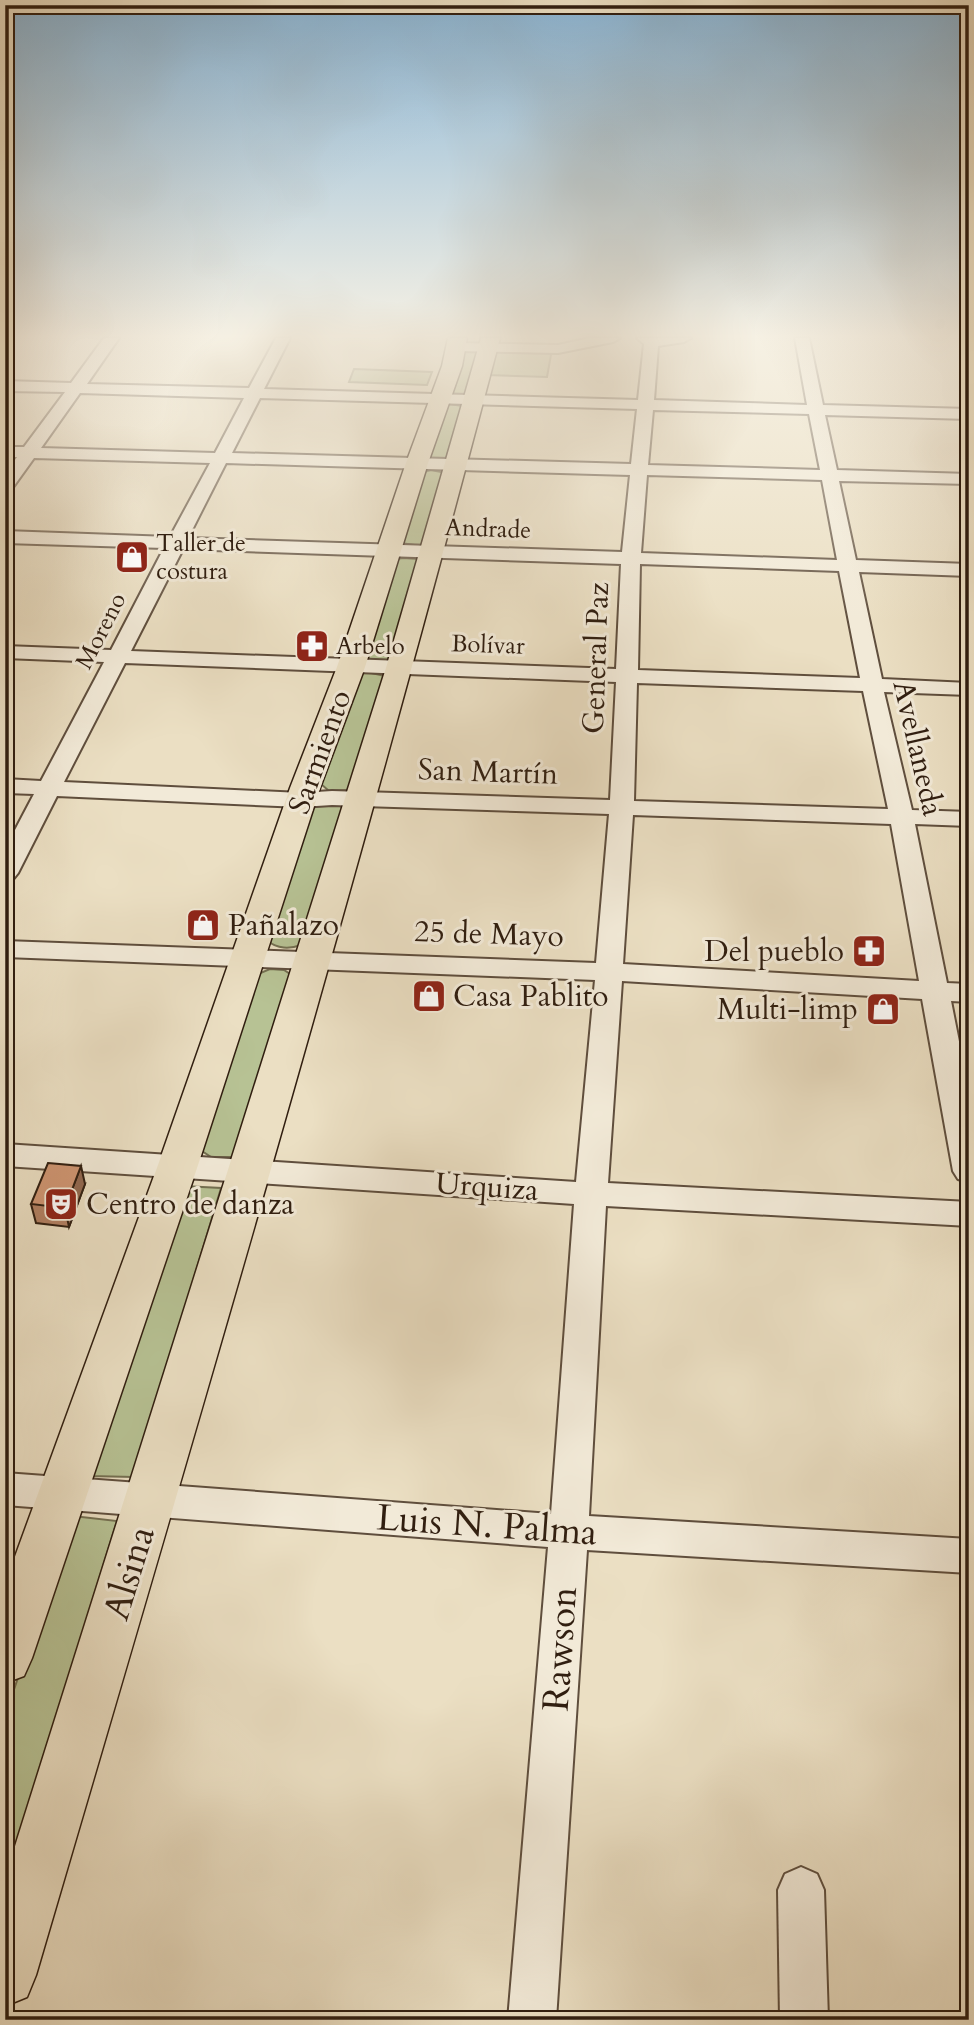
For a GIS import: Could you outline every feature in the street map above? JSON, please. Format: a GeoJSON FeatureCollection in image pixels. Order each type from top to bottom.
{"type":"FeatureCollection","features":[{"type":"Feature","properties":{"kind":"main road","name":"Sarmiento"},"geometry":{"type":"LineString","coordinates":[[178,1165],[301,800],[351,667],[428,432]]}},
{"type":"Feature","properties":{"kind":"main road","name":"Sarmiento"},"geometry":{"type":"LineString","coordinates":[[250,1171],[400,668],[465,432]]}},
{"type":"Feature","properties":{"kind":"main road"},"geometry":{"type":"LineString","coordinates":[[5,1658],[178,1165]]}},
{"type":"Feature","properties":{"kind":"main road","name":"Alsina"},"geometry":{"type":"LineString","coordinates":[[5,1975],[250,1171]]}},
{"type":"Feature","properties":{"kind":"street"},"geometry":{"type":"LineString","coordinates":[[5,486],[46,432]]}},
{"type":"Feature","properties":{"kind":"street","name":"Moreno"},"geometry":{"type":"LineString","coordinates":[[5,873],[234,432]]}},
{"type":"Feature","properties":{"kind":"street","name":"General Paz"},"geometry":{"type":"LineString","coordinates":[[591,1194],[622,808],[631,560],[641,432]]}},
{"type":"Feature","properties":{"kind":"street","name":"Avellaneda"},"geometry":{"type":"LineString","coordinates":[[822,432],[872,685],[902,818],[969,1171]]}},
{"type":"Feature","properties":{"kind":"street"},"geometry":{"type":"LineString","coordinates":[[5,452],[969,479]]}},
{"type":"Feature","properties":{"kind":"street","name":"Andrade"},"geometry":{"type":"LineString","coordinates":[[5,537],[631,560],[969,569]]}},
{"type":"Feature","properties":{"kind":"street","name":"Bolívar"},"geometry":{"type":"LineString","coordinates":[[5,652],[969,688]]}},
{"type":"Feature","properties":{"kind":"street","name":"San Martín"},"geometry":{"type":"LineString","coordinates":[[5,786],[301,800],[360,799],[969,820]]}},
{"type":"Feature","properties":{"kind":"street","name":"25 de Mayo"},"geometry":{"type":"LineString","coordinates":[[5,949],[609,972],[969,993]]}},
{"type":"Feature","properties":{"kind":"street","name":"Urquiza"},"geometry":{"type":"LineString","coordinates":[[5,1155],[591,1194],[969,1214]]}},
{"type":"Feature","properties":{"kind":"street","name":"Rawson"},"geometry":{"type":"LineString","coordinates":[[532,2020],[569,1532],[591,1194]]}},
{"type":"Feature","properties":{"kind":"street","name":"Luis N. Palma"},"geometry":{"type":"LineString","coordinates":[[5,1489],[569,1532],[969,1556]]}},
{"type":"Feature","properties":{"kind":"street"},"geometry":{"type":"LineString","coordinates":[[801,1890],[804,2020]]}},
{"type":"Feature","properties":{"kind":"green space"},"geometry":{"type":"Polygon","coordinates":[[[437,432],[454,432],[446,459],[430,458],[437,432]]]}},
{"type":"Feature","properties":{"kind":"green space"},"geometry":{"type":"Polygon","coordinates":[[[431,470],[446,473],[421,546],[401,543],[424,472],[431,470]]]}},
{"type":"Feature","properties":{"kind":"green space"},"geometry":{"type":"Polygon","coordinates":[[[397,559],[418,559],[395,658],[387,662],[367,660],[397,559]]]}},
{"type":"Feature","properties":{"kind":"green space"},"geometry":{"type":"Polygon","coordinates":[[[367,672],[385,676],[351,790],[329,791],[321,784],[359,674],[367,672]]]}},
{"type":"Feature","properties":{"kind":"green space"},"geometry":{"type":"Polygon","coordinates":[[[334,803],[344,808],[301,945],[288,948],[275,946],[268,941],[313,806],[334,803]]]}},
{"type":"Feature","properties":{"kind":"green space"},"geometry":{"type":"Polygon","coordinates":[[[270,969],[284,970],[293,976],[233,1157],[211,1157],[202,1151],[258,974],[270,969]]]}},
{"type":"Feature","properties":{"kind":"green space"},"geometry":{"type":"Polygon","coordinates":[[[183,1186],[221,1188],[134,1477],[89,1476],[183,1186]]]}},
{"type":"Feature","properties":{"kind":"green space"},"geometry":{"type":"Polygon","coordinates":[[[73,1516],[117,1521],[5,1883],[5,1716],[73,1516]]]}},
{"type":"Feature","properties":{"kind":"building"},"geometry":{"type":"Polygon","coordinates":[[[48,1163],[81,1166],[65,1208],[31,1204],[48,1163]]]}},
{"type":"Feature","properties":{"kind":"place","name":"Taller de costura"},"geometry":{"type":"Point","coordinates":[132,557]}},
{"type":"Feature","properties":{"kind":"place","name":"Arbelo"},"geometry":{"type":"Point","coordinates":[312,646]}},
{"type":"Feature","properties":{"kind":"place","name":"Pañalazo"},"geometry":{"type":"Point","coordinates":[203,925]}},
{"type":"Feature","properties":{"kind":"place","name":"Del pueblo"},"geometry":{"type":"Point","coordinates":[869,951]}},
{"type":"Feature","properties":{"kind":"place","name":"Casa Pablito"},"geometry":{"type":"Point","coordinates":[429,996]}},
{"type":"Feature","properties":{"kind":"place","name":"Multi-limp"},"geometry":{"type":"Point","coordinates":[883,1009]}},
{"type":"Feature","properties":{"kind":"place","name":"Centro de danza"},"geometry":{"type":"Point","coordinates":[61,1204]}}]}
